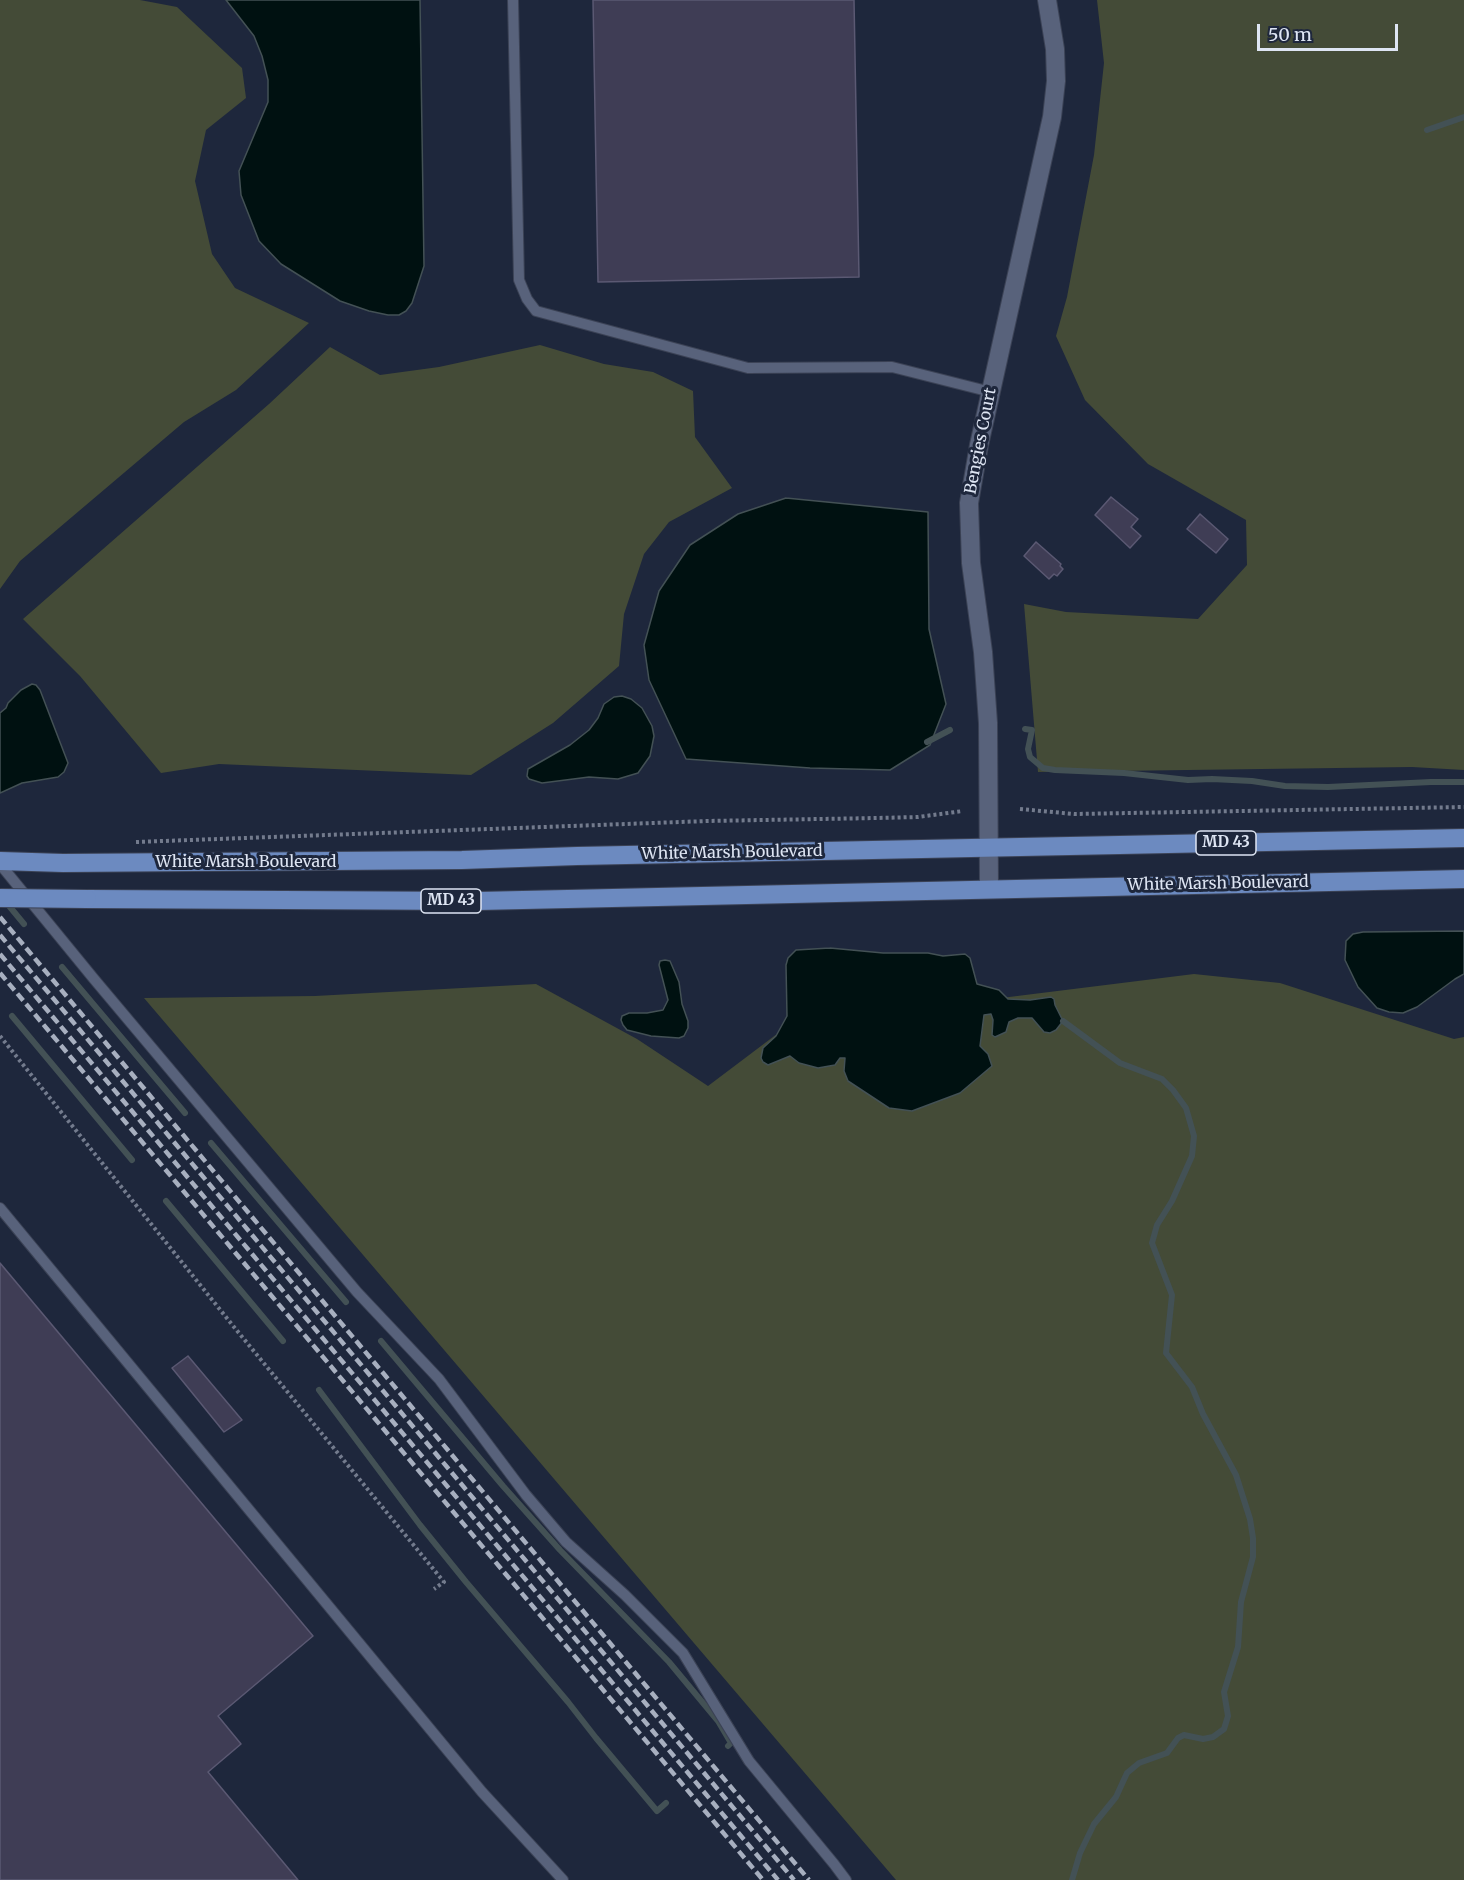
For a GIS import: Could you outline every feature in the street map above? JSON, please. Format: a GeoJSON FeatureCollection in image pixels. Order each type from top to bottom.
{"type":"FeatureCollection","features":[{"type":"Feature","properties":{"kind":"main road","name":"White Marsh Boulevard"},"geometry":{"type":"LineString","coordinates":[[0,862],[462,860],[1464,838]]}},
{"type":"Feature","properties":{"kind":"main road","name":"White Marsh Boulevard"},"geometry":{"type":"LineString","coordinates":[[0,898],[478,902],[1464,879]]}},
{"type":"Feature","properties":{"kind":"street","name":"Bengies Court"},"geometry":{"type":"LineString","coordinates":[[989,889],[988,723],[983,652],[971,563],[969,521],[973,476],[1052,117],[1056,81],[1055,49],[1047,0]]}},
{"type":"Feature","properties":{"kind":"lane"},"geometry":{"type":"LineString","coordinates":[[513,0],[519,279],[527,299],[536,311],[748,368],[892,367],[991,392]]}},
{"type":"Feature","properties":{"kind":"lane"},"geometry":{"type":"LineString","coordinates":[[0,862],[94,980],[357,1292],[439,1379],[526,1495],[566,1542],[625,1594],[683,1653],[749,1761],[846,1880]]}},
{"type":"Feature","properties":{"kind":"lane"},"geometry":{"type":"LineString","coordinates":[[0,1208],[482,1792],[562,1880]]}},
{"type":"Feature","properties":{"kind":"path"},"geometry":{"type":"LineString","coordinates":[[1020,809],[1074,814],[1464,807]]}},
{"type":"Feature","properties":{"kind":"path"},"geometry":{"type":"LineString","coordinates":[[133,843],[706,821],[918,817],[963,811]]}},
{"type":"Feature","properties":{"kind":"path"},"geometry":{"type":"LineString","coordinates":[[0,1036],[226,1318],[444,1582],[434,1589]]}},
{"type":"Feature","properties":{"kind":"green space"},"geometry":{"type":"Polygon","coordinates":[[[0,0],[140,0],[177,7],[242,68],[246,98],[206,130],[195,181],[212,254],[235,288],[309,323],[236,390],[184,422],[20,561],[0,589],[0,0]]]}},
{"type":"Feature","properties":{"kind":"green space"},"geometry":{"type":"Polygon","coordinates":[[[1097,0],[1464,0],[1464,770],[1412,767],[1038,772],[1024,604],[1066,612],[1198,619],[1247,565],[1246,520],[1148,464],[1085,400],[1056,336],[1067,297],[1094,155],[1104,63],[1097,0]]]}},
{"type":"Feature","properties":{"kind":"green space"},"geometry":{"type":"Polygon","coordinates":[[[540,345],[604,364],[653,372],[693,391],[695,437],[732,488],[669,522],[644,554],[624,614],[619,666],[553,723],[471,775],[219,764],[161,773],[80,676],[23,619],[269,404],[330,347],[380,375],[439,367],[540,345]]]}},
{"type":"Feature","properties":{"kind":"green space"},"geometry":{"type":"Polygon","coordinates":[[[1194,974],[1280,983],[1454,1039],[1464,1037],[1464,1880],[896,1880],[144,998],[315,996],[536,984],[637,1039],[708,1086],[818,1003],[993,999],[1194,974]]]}},
{"type":"Feature","properties":{"kind":"shaded area"},"geometry":{"type":"Polygon","coordinates":[[[226,0],[420,0],[424,266],[412,303],[406,311],[399,315],[369,311],[340,301],[281,264],[259,241],[241,195],[239,171],[268,102],[268,80],[254,36],[226,0]]]}},
{"type":"Feature","properties":{"kind":"shaded area"},"geometry":{"type":"Polygon","coordinates":[[[786,498],[928,512],[929,629],[946,704],[930,745],[890,770],[810,768],[686,759],[649,680],[644,645],[659,591],[690,545],[738,514],[786,498]]]}},
{"type":"Feature","properties":{"kind":"shaded area"},"geometry":{"type":"Polygon","coordinates":[[[32,684],[40,690],[68,763],[64,772],[58,777],[22,783],[0,793],[0,713],[21,690],[32,684]]]}},
{"type":"Feature","properties":{"kind":"shaded area"},"geometry":{"type":"Polygon","coordinates":[[[622,696],[631,699],[642,708],[652,726],[654,736],[650,756],[638,773],[618,779],[589,777],[542,783],[529,779],[528,769],[570,745],[589,730],[604,704],[614,697],[622,696]]]}},
{"type":"Feature","properties":{"kind":"shaded area"},"geometry":{"type":"Polygon","coordinates":[[[1464,931],[1464,974],[1417,1007],[1403,1013],[1377,1008],[1358,987],[1345,960],[1346,941],[1353,934],[1464,931]]]}},
{"type":"Feature","properties":{"kind":"shaded area"},"geometry":{"type":"Polygon","coordinates":[[[830,948],[883,953],[928,953],[943,956],[965,954],[970,958],[977,984],[999,990],[1008,999],[1030,1000],[1051,997],[1063,1021],[1056,1030],[1050,1033],[1044,1032],[1032,1018],[1018,1018],[1009,1022],[1006,1032],[995,1037],[992,1035],[991,1014],[984,1015],[980,1046],[988,1054],[992,1066],[960,1093],[912,1111],[889,1108],[848,1081],[844,1071],[845,1058],[840,1058],[835,1065],[818,1068],[799,1063],[790,1056],[768,1065],[761,1058],[763,1048],[776,1036],[787,1016],[786,965],[788,958],[796,950],[830,948]]]}},
{"type":"Feature","properties":{"kind":"shaded area"},"geometry":{"type":"Polygon","coordinates":[[[660,961],[670,961],[679,982],[682,1004],[688,1021],[688,1028],[684,1036],[679,1038],[651,1036],[627,1030],[621,1020],[622,1016],[629,1013],[663,1010],[668,1000],[659,965],[660,961]]]}},
{"type":"Feature","properties":{"kind":"building"},"geometry":{"type":"Polygon","coordinates":[[[593,0],[854,0],[859,277],[598,282],[593,0]]]}},
{"type":"Feature","properties":{"kind":"building"},"geometry":{"type":"Polygon","coordinates":[[[1111,497],[1138,519],[1131,527],[1141,536],[1130,548],[1095,515],[1111,497]]]}},
{"type":"Feature","properties":{"kind":"building"},"geometry":{"type":"Polygon","coordinates":[[[1200,514],[1228,539],[1216,553],[1187,529],[1200,514]]]}},
{"type":"Feature","properties":{"kind":"building"},"geometry":{"type":"Polygon","coordinates":[[[1036,542],[1061,564],[1063,569],[1057,576],[1054,574],[1049,579],[1024,556],[1036,542]]]}},
{"type":"Feature","properties":{"kind":"building"},"geometry":{"type":"Polygon","coordinates":[[[0,1263],[313,1636],[218,1716],[241,1744],[208,1772],[298,1880],[0,1880],[0,1263]]]}},
{"type":"Feature","properties":{"kind":"building"},"geometry":{"type":"Polygon","coordinates":[[[188,1356],[242,1420],[224,1432],[172,1368],[188,1356]]]}},
{"type":"Feature","properties":{"kind":"waterway"},"geometry":{"type":"LineString","coordinates":[[1427,130],[1464,117]]}},
{"type":"Feature","properties":{"kind":"waterway"},"geometry":{"type":"LineString","coordinates":[[1025,729],[1032,730],[1028,749],[1030,757],[1043,768],[1055,770],[1124,773],[1188,780],[1252,781],[1285,786],[1328,787],[1464,782]]}},
{"type":"Feature","properties":{"kind":"waterway"},"geometry":{"type":"LineString","coordinates":[[927,742],[950,730]]}},
{"type":"Feature","properties":{"kind":"waterway"},"geometry":{"type":"LineString","coordinates":[[5,901],[24,924]]}},
{"type":"Feature","properties":{"kind":"waterway"},"geometry":{"type":"LineString","coordinates":[[62,967],[185,1113]]}},
{"type":"Feature","properties":{"kind":"waterway"},"geometry":{"type":"LineString","coordinates":[[12,1016],[132,1160]]}},
{"type":"Feature","properties":{"kind":"waterway"},"geometry":{"type":"LineString","coordinates":[[1063,1021],[1120,1063],[1162,1079],[1186,1108],[1194,1136],[1192,1156],[1172,1201],[1157,1225],[1152,1243],[1172,1295],[1166,1353],[1192,1387],[1203,1414],[1236,1475],[1250,1519],[1253,1538],[1253,1557],[1241,1602],[1238,1647],[1224,1692],[1228,1716],[1224,1729],[1213,1737],[1203,1739],[1184,1735],[1178,1738],[1167,1753],[1139,1763],[1127,1773],[1116,1797],[1094,1824],[1080,1853],[1072,1880]]}},
{"type":"Feature","properties":{"kind":"waterway"},"geometry":{"type":"LineString","coordinates":[[211,1143],[346,1302]]}},
{"type":"Feature","properties":{"kind":"waterway"},"geometry":{"type":"LineString","coordinates":[[166,1201],[283,1341]]}},
{"type":"Feature","properties":{"kind":"waterway"},"geometry":{"type":"LineString","coordinates":[[381,1341],[560,1550],[669,1662],[718,1721],[731,1743],[728,1746]]}},
{"type":"Feature","properties":{"kind":"waterway"},"geometry":{"type":"LineString","coordinates":[[319,1390],[420,1525],[657,1811],[666,1803]]}},
{"type":"Feature","properties":{"kind":"railway"},"geometry":{"type":"LineString","coordinates":[[0,917],[809,1880]]}},
{"type":"Feature","properties":{"kind":"railway"},"geometry":{"type":"LineString","coordinates":[[0,935],[794,1880]]}},
{"type":"Feature","properties":{"kind":"railway"},"geometry":{"type":"LineString","coordinates":[[0,954],[778,1880]]}},
{"type":"Feature","properties":{"kind":"railway"},"geometry":{"type":"LineString","coordinates":[[0,973],[763,1880]]}}]}
